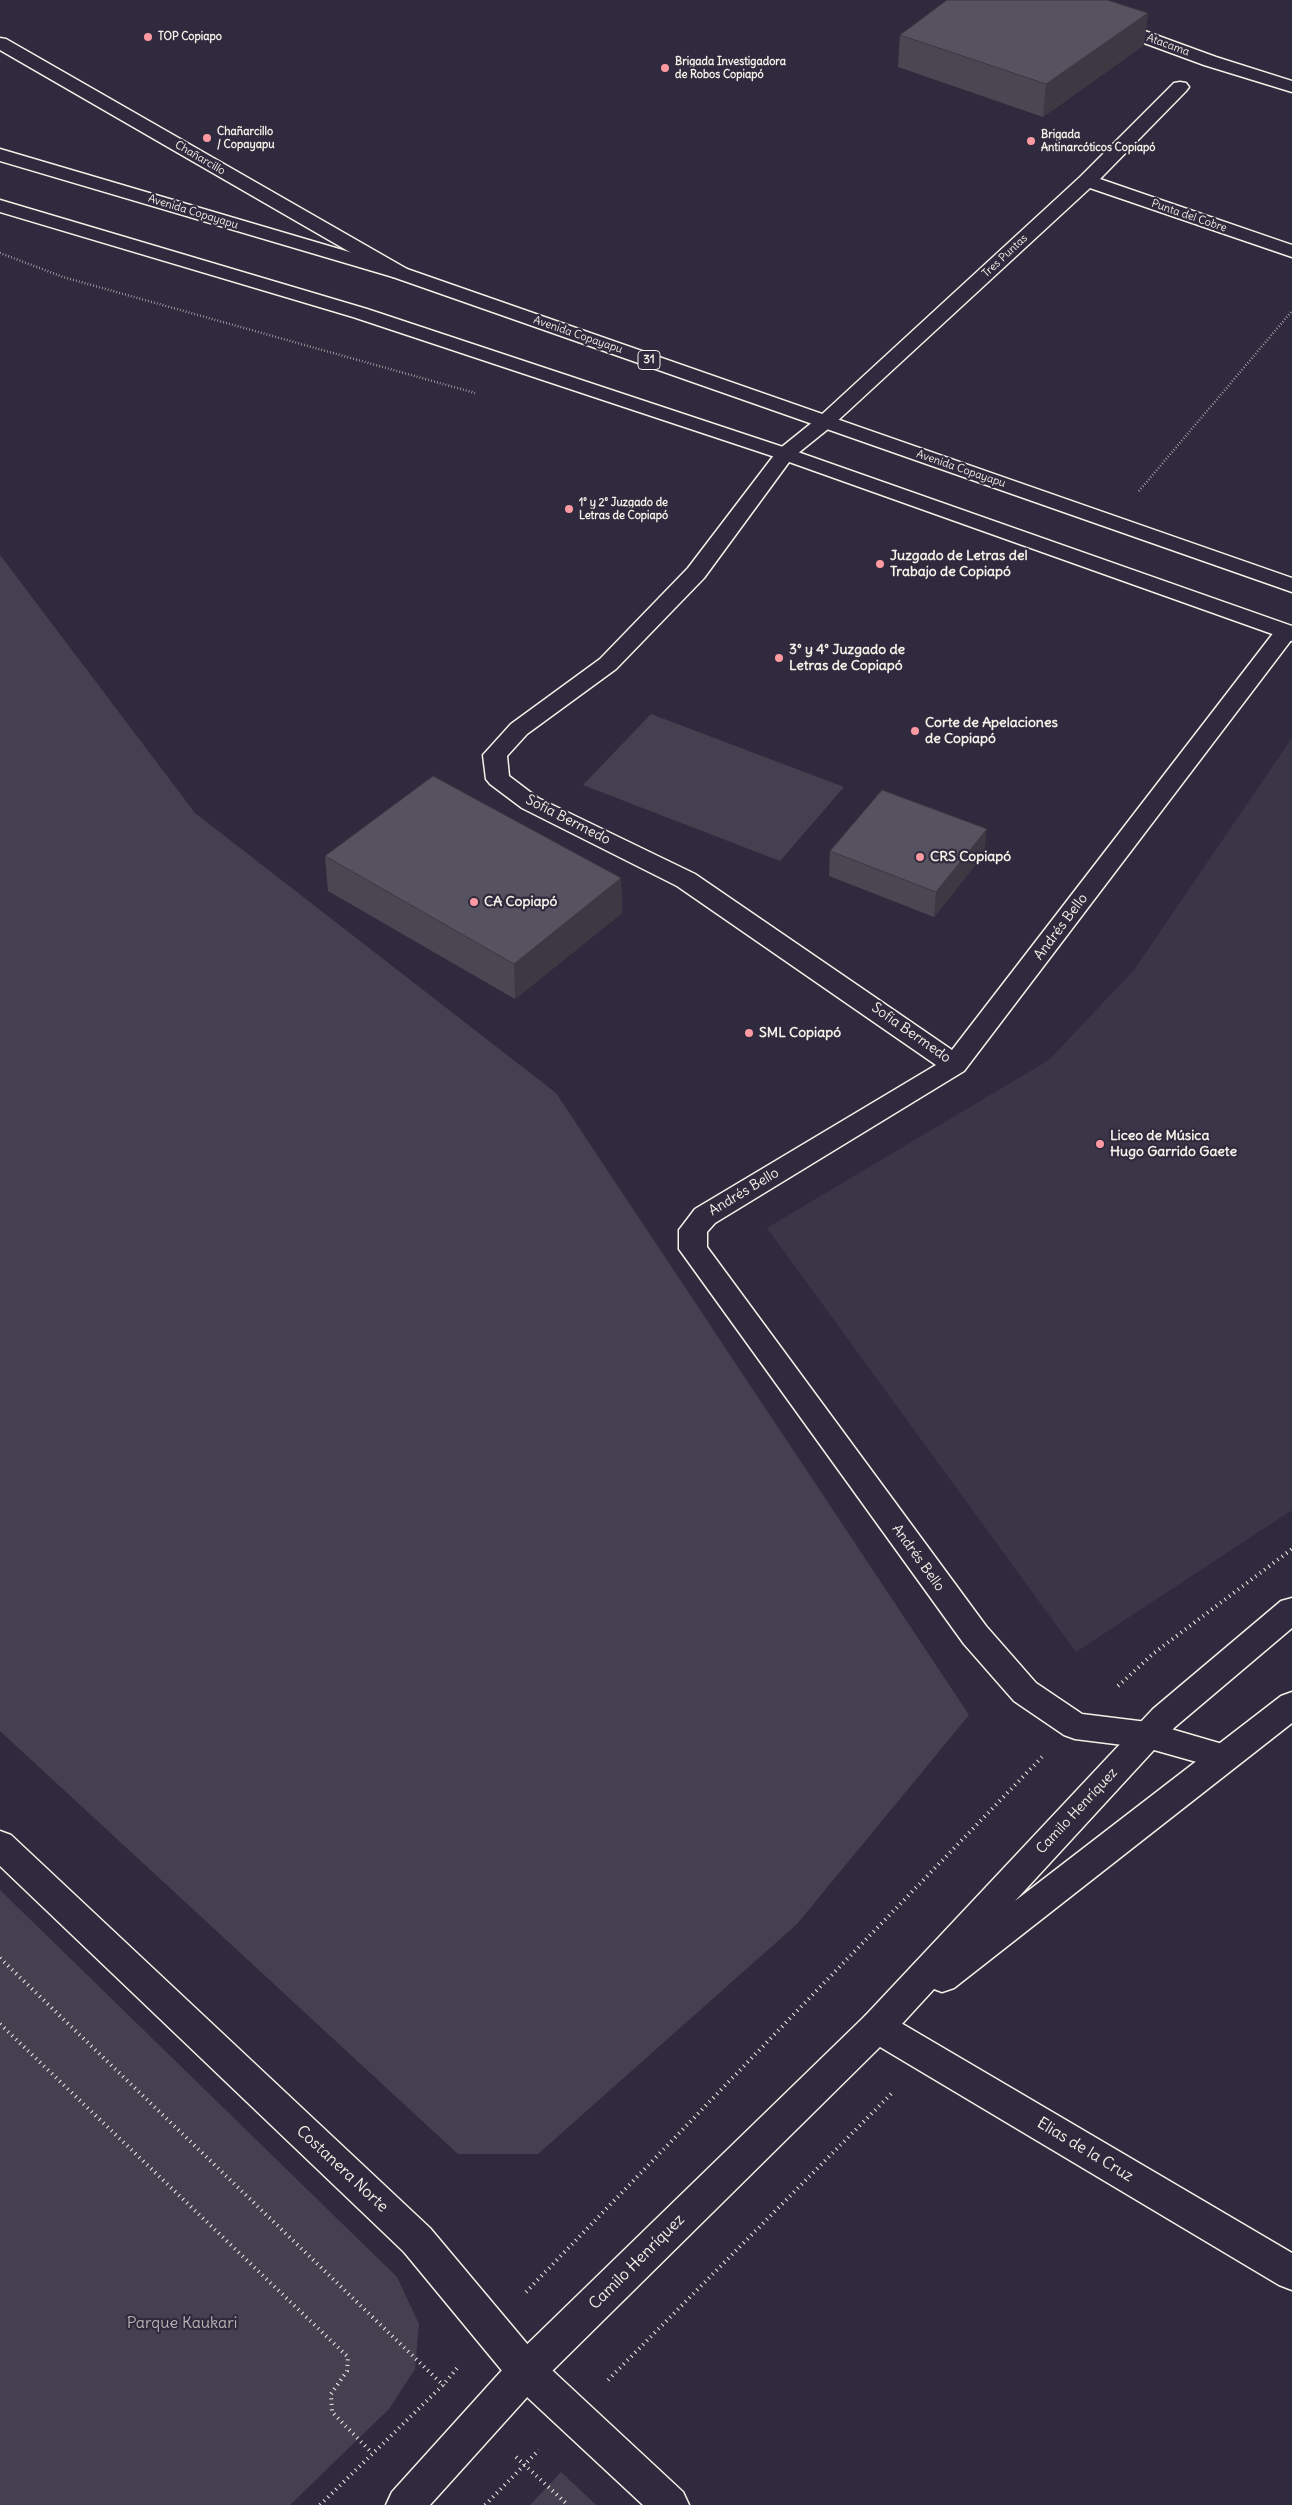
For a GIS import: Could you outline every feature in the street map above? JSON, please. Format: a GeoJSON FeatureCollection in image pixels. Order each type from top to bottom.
{"type":"FeatureCollection","features":[{"type":"Feature","properties":{"kind":"main road","name":"Atacama"},"geometry":{"type":"LineString","coordinates":[[1044,0],[1210,61],[1292,87]]}},
{"type":"Feature","properties":{"kind":"main road","name":"Chañarcillo"},"geometry":{"type":"LineString","coordinates":[[0,43],[400,273]]}},
{"type":"Feature","properties":{"kind":"main road","name":"Tres Puntas"},"geometry":{"type":"LineString","coordinates":[[826,422],[1087,181],[1180,87]]}},
{"type":"Feature","properties":{"kind":"main road","name":"Avenida Copayapu"},"geometry":{"type":"LineString","coordinates":[[0,155],[400,273],[1292,585]]}},
{"type":"Feature","properties":{"kind":"main road","name":"Punta del Cobre"},"geometry":{"type":"LineString","coordinates":[[1087,181],[1292,251]]}},
{"type":"Feature","properties":{"kind":"main road"},"geometry":{"type":"LineString","coordinates":[[0,206],[360,313],[785,454],[1289,633]]}},
{"type":"Feature","properties":{"kind":"main road","name":"Sofia Bermedo"},"geometry":{"type":"LineString","coordinates":[[826,422],[785,454],[696,573],[654,619],[608,664],[519,729],[494,755],[498,779],[530,803],[686,880],[955,1065]]}},
{"type":"Feature","properties":{"kind":"main road","name":"Andrés Bello"},"geometry":{"type":"LineString","coordinates":[[1225,1757],[1147,1735],[1075,1726],[1025,1692],[974,1635],[694,1248],[693,1230],[705,1216],[955,1065],[1289,633]]}},
{"type":"Feature","properties":{"kind":"main road","name":"Camilo Henríquez"},"geometry":{"type":"LineString","coordinates":[[405,2505],[526,2371],[877,2027],[1147,1735],[1164,1718],[1292,1610]]}},
{"type":"Feature","properties":{"kind":"main road","name":"Camilo Henríquez"},"geometry":{"type":"LineString","coordinates":[[877,2027],[1292,1705]]}},
{"type":"Feature","properties":{"kind":"main road","name":"Costanera Norte"},"geometry":{"type":"LineString","coordinates":[[0,1845],[417,2240],[492,2327],[526,2371],[572,2416],[670,2505]]}},
{"type":"Feature","properties":{"kind":"main road","name":"Elias de la Cruz"},"geometry":{"type":"LineString","coordinates":[[877,2027],[1292,2273]]}},
{"type":"Feature","properties":{"kind":"path"},"geometry":{"type":"LineString","coordinates":[[1112,522],[1292,311]]}},
{"type":"Feature","properties":{"kind":"path"},"geometry":{"type":"LineString","coordinates":[[320,2505],[442,2385],[492,2327],[1044,1754],[1154,1653],[1292,1549]]}},
{"type":"Feature","properties":{"kind":"path"},"geometry":{"type":"LineString","coordinates":[[0,1958],[442,2385],[479,2424],[568,2505]]}},
{"type":"Feature","properties":{"kind":"path"},"geometry":{"type":"LineString","coordinates":[[0,2024],[348,2356],[347,2371],[330,2394],[332,2412],[372,2453]]}},
{"type":"Feature","properties":{"kind":"path"},"geometry":{"type":"LineString","coordinates":[[485,2505],[927,2057]]}},
{"type":"Feature","properties":{"kind":"shaded area","name":"Liceo de Música Hugo Garrido Gaete"},"geometry":{"type":"Polygon","coordinates":[[[1292,738],[1292,1510],[1076,1652],[767,1228],[1049,1060],[1134,970],[1292,738]]]}},
{"type":"Feature","properties":{"kind":"green space"},"geometry":{"type":"Polygon","coordinates":[[[0,555],[195,813],[556,1093],[969,1715],[797,1924],[538,2154],[458,2154],[0,1731],[0,555]]]}},
{"type":"Feature","properties":{"kind":"green space"},"geometry":{"type":"Polygon","coordinates":[[[651,714],[844,787],[780,861],[583,785],[651,714]]]}},
{"type":"Feature","properties":{"kind":"green space","name":"Parque Kaukari"},"geometry":{"type":"Polygon","coordinates":[[[0,1890],[397,2277],[419,2324],[415,2369],[389,2409],[290,2505],[0,2505],[0,1890]]]}},
{"type":"Feature","properties":{"kind":"green space"},"geometry":{"type":"Polygon","coordinates":[[[561,2472],[596,2505],[530,2505],[561,2472]]]}},
{"type":"Feature","properties":{"kind":"building"},"geometry":{"type":"Polygon","coordinates":[[[947,0],[1107,0],[1148,13],[1046,84],[900,35],[947,0]]]}},
{"type":"Feature","properties":{"kind":"building","name":"CA Copiapó"},"geometry":{"type":"Polygon","coordinates":[[[433,776],[621,878],[514,964],[325,856],[433,776]]]}},
{"type":"Feature","properties":{"kind":"building"},"geometry":{"type":"Polygon","coordinates":[[[882,790],[987,829],[936,892],[830,851],[882,790]]]}},
{"type":"Feature","properties":{"kind":"place","name":"TOP Copiapo"},"geometry":{"type":"Point","coordinates":[148,37]}},
{"type":"Feature","properties":{"kind":"place","name":"Brigada Investigadora de Robos Copiapó"},"geometry":{"type":"Point","coordinates":[665,68]}},
{"type":"Feature","properties":{"kind":"place","name":"Chañarcillo / Copayapu"},"geometry":{"type":"Point","coordinates":[207,138]}},
{"type":"Feature","properties":{"kind":"place","name":"Brigada Antinarcóticos Copiapó"},"geometry":{"type":"Point","coordinates":[1031,141]}},
{"type":"Feature","properties":{"kind":"place","name":"1° y 2° Juzgado de Letras de Copiapó"},"geometry":{"type":"Point","coordinates":[569,509]}},
{"type":"Feature","properties":{"kind":"place","name":"Juzgado de Letras del Trabajo de Copiapó"},"geometry":{"type":"Point","coordinates":[880,564]}},
{"type":"Feature","properties":{"kind":"place","name":"3° y 4° Juzgado de Letras de Copiapó"},"geometry":{"type":"Point","coordinates":[779,658]}},
{"type":"Feature","properties":{"kind":"place","name":"Corte de Apelaciones de Copiapó"},"geometry":{"type":"Point","coordinates":[915,731]}},
{"type":"Feature","properties":{"kind":"place","name":"CRS Copiapó"},"geometry":{"type":"Point","coordinates":[920,857]}},
{"type":"Feature","properties":{"kind":"place","name":"CA Copiapó"},"geometry":{"type":"Point","coordinates":[474,902]}},
{"type":"Feature","properties":{"kind":"place","name":"SML Copiapó"},"geometry":{"type":"Point","coordinates":[749,1033]}},
{"type":"Feature","properties":{"kind":"place","name":"Liceo de Música Hugo Garrido Gaete"},"geometry":{"type":"Point","coordinates":[1100,1144]}}]}
